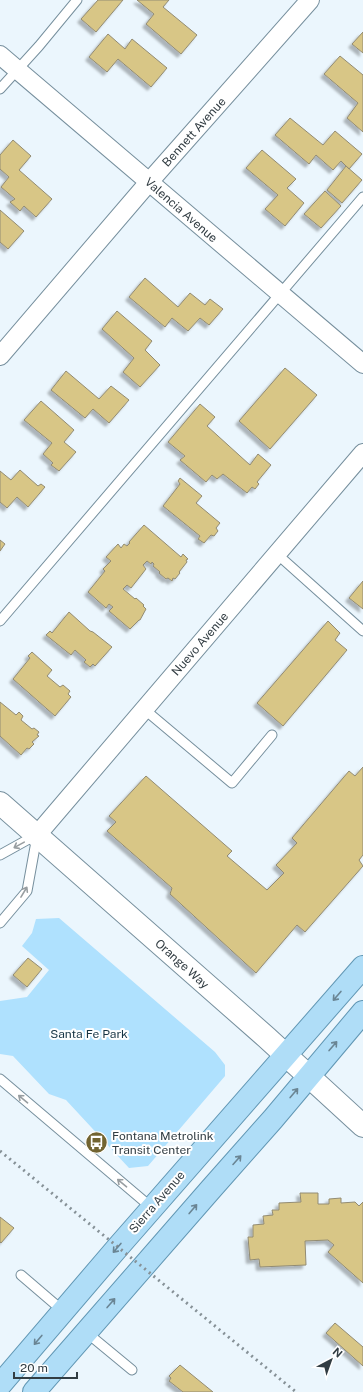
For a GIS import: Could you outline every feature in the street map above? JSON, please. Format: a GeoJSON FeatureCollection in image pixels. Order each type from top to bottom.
{"type":"FeatureCollection","features":[{"type":"Feature","properties":{"kind":"main road","name":"Sierra Avenue"},"geometry":{"type":"LineString","coordinates":[[0,1385],[152,1208],[363,967]]}},
{"type":"Feature","properties":{"kind":"main road"},"geometry":{"type":"LineString","coordinates":[[34,1392],[210,1189],[273,1119],[363,1012]]}},
{"type":"Feature","properties":{"kind":"street","name":"Bennett Avenue"},"geometry":{"type":"LineString","coordinates":[[0,356],[149,182],[310,0]]}},
{"type":"Feature","properties":{"kind":"street","name":"Valencia Avenue"},"geometry":{"type":"LineString","coordinates":[[0,55],[280,295],[363,364]]}},
{"type":"Feature","properties":{"kind":"street","name":"Nuevo Avenue"},"geometry":{"type":"LineString","coordinates":[[37,835],[363,454]]}},
{"type":"Feature","properties":{"kind":"street","name":"Orange Way"},"geometry":{"type":"LineString","coordinates":[[0,803],[363,1126]]}},
{"type":"Feature","properties":{"kind":"lane"},"geometry":{"type":"LineString","coordinates":[[0,89],[77,0]]}},
{"type":"Feature","properties":{"kind":"lane"},"geometry":{"type":"LineString","coordinates":[[0,621],[363,197]]}},
{"type":"Feature","properties":{"kind":"lane"},"geometry":{"type":"LineString","coordinates":[[277,554],[363,631]]}},
{"type":"Feature","properties":{"kind":"lane"},"geometry":{"type":"LineString","coordinates":[[144,709],[232,783],[272,735]]}},
{"type":"Feature","properties":{"kind":"lane"},"geometry":{"type":"LineString","coordinates":[[0,855],[37,835]]}},
{"type":"Feature","properties":{"kind":"lane"},"geometry":{"type":"LineString","coordinates":[[0,923],[27,891],[37,835]]}},
{"type":"Feature","properties":{"kind":"lane"},"geometry":{"type":"LineString","coordinates":[[0,1079],[152,1208]]}},
{"type":"Feature","properties":{"kind":"lane"},"geometry":{"type":"LineString","coordinates":[[21,1276],[64,1311]]}},
{"type":"Feature","properties":{"kind":"lane"},"geometry":{"type":"LineString","coordinates":[[86,1332],[132,1370]]}},
{"type":"Feature","properties":{"kind":"green space","name":"Santa Fe Park"},"geometry":{"type":"Polygon","coordinates":[[[59,918],[215,1052],[225,1065],[225,1076],[148,1166],[129,1168],[66,1100],[49,1094],[13,1056],[0,1054],[0,1001],[27,997],[49,970],[22,946],[32,933],[36,919],[59,918]]]}},
{"type":"Feature","properties":{"kind":"building"},"geometry":{"type":"Polygon","coordinates":[[[98,0],[123,0],[96,32],[81,19],[98,0]]]}},
{"type":"Feature","properties":{"kind":"building"},"geometry":{"type":"Polygon","coordinates":[[[137,0],[169,0],[163,7],[197,35],[181,54],[146,24],[154,14],[137,0]]]}},
{"type":"Feature","properties":{"kind":"building"},"geometry":{"type":"Polygon","coordinates":[[[363,32],[363,53],[352,44],[363,32]]]}},
{"type":"Feature","properties":{"kind":"building"},"geometry":{"type":"Polygon","coordinates":[[[108,34],[125,49],[132,39],[167,68],[151,87],[118,59],[107,72],[89,57],[108,34]]]}},
{"type":"Feature","properties":{"kind":"building"},"geometry":{"type":"Polygon","coordinates":[[[340,56],[363,75],[363,132],[347,118],[358,103],[324,74],[340,56]]]}},
{"type":"Feature","properties":{"kind":"building"},"geometry":{"type":"Polygon","coordinates":[[[290,118],[323,145],[335,131],[362,154],[349,169],[341,161],[333,170],[316,155],[309,164],[275,135],[290,118]]]}},
{"type":"Feature","properties":{"kind":"building"},"geometry":{"type":"Polygon","coordinates":[[[13,140],[31,156],[19,170],[52,199],[36,217],[24,206],[20,211],[10,202],[15,199],[1,187],[9,177],[0,169],[0,155],[13,140]]]}},
{"type":"Feature","properties":{"kind":"building"},"geometry":{"type":"Polygon","coordinates":[[[262,150],[296,179],[287,188],[304,203],[285,226],[265,209],[278,195],[246,168],[262,150]]]}},
{"type":"Feature","properties":{"kind":"building"},"geometry":{"type":"Polygon","coordinates":[[[346,166],[362,180],[342,203],[327,190],[346,166]]]}},
{"type":"Feature","properties":{"kind":"building"},"geometry":{"type":"Polygon","coordinates":[[[325,191],[341,206],[321,228],[304,214],[325,191]]]}},
{"type":"Feature","properties":{"kind":"building"},"geometry":{"type":"Polygon","coordinates":[[[0,210],[24,231],[8,249],[0,242],[0,210]]]}},
{"type":"Feature","properties":{"kind":"building"},"geometry":{"type":"Polygon","coordinates":[[[145,278],[178,307],[190,293],[205,305],[210,299],[223,309],[209,325],[200,318],[188,331],[172,318],[165,327],[129,297],[145,278]]]}},
{"type":"Feature","properties":{"kind":"building"},"geometry":{"type":"Polygon","coordinates":[[[117,311],[152,341],[145,350],[160,365],[140,387],[123,372],[134,358],[102,329],[117,311]]]}},
{"type":"Feature","properties":{"kind":"building"},"geometry":{"type":"Polygon","coordinates":[[[285,368],[317,395],[270,449],[239,421],[285,368]]]}},
{"type":"Feature","properties":{"kind":"building"},"geometry":{"type":"Polygon","coordinates":[[[66,371],[99,399],[111,386],[129,400],[109,423],[93,409],[85,418],[51,390],[66,371]]]}},
{"type":"Feature","properties":{"kind":"building"},"geometry":{"type":"Polygon","coordinates":[[[41,401],[74,430],[64,442],[76,452],[59,471],[51,465],[53,463],[43,454],[52,443],[24,420],[41,401]]]}},
{"type":"Feature","properties":{"kind":"building"},"geometry":{"type":"Polygon","coordinates":[[[200,404],[215,417],[207,426],[250,465],[258,454],[271,465],[257,482],[259,484],[255,489],[252,487],[247,493],[223,474],[217,479],[212,475],[206,482],[180,460],[185,456],[168,442],[200,404]]]}},
{"type":"Feature","properties":{"kind":"building"},"geometry":{"type":"Polygon","coordinates":[[[20,470],[38,486],[41,484],[45,487],[28,507],[17,497],[7,508],[0,502],[0,471],[11,480],[20,470]]]}},
{"type":"Feature","properties":{"kind":"building"},"geometry":{"type":"Polygon","coordinates":[[[180,478],[202,496],[196,503],[220,523],[216,528],[218,531],[214,536],[211,535],[204,543],[198,539],[200,536],[163,506],[180,484],[178,481],[180,478]]]}},
{"type":"Feature","properties":{"kind":"building"},"geometry":{"type":"Polygon","coordinates":[[[144,525],[181,557],[183,554],[188,559],[179,572],[180,573],[175,579],[173,578],[172,581],[168,578],[166,579],[159,573],[160,572],[153,566],[154,564],[152,562],[151,564],[147,561],[143,565],[146,569],[131,588],[127,585],[123,589],[135,599],[136,598],[144,605],[143,606],[146,609],[140,620],[130,629],[109,611],[113,607],[109,604],[106,608],[88,592],[105,571],[103,569],[111,561],[106,557],[118,544],[121,548],[124,544],[127,546],[144,525]]]}},
{"type":"Feature","properties":{"kind":"building"},"geometry":{"type":"Polygon","coordinates":[[[0,540],[5,544],[0,551],[0,540]]]}},
{"type":"Feature","properties":{"kind":"building"},"geometry":{"type":"Polygon","coordinates":[[[363,581],[363,609],[349,598],[363,581]]]}},
{"type":"Feature","properties":{"kind":"building"},"geometry":{"type":"Polygon","coordinates":[[[69,612],[90,631],[112,647],[95,666],[93,664],[90,667],[84,662],[86,660],[75,650],[71,655],[46,635],[50,631],[52,633],[69,612]]]}},
{"type":"Feature","properties":{"kind":"building"},"geometry":{"type":"Polygon","coordinates":[[[328,621],[340,633],[335,640],[347,650],[283,726],[257,703],[328,621]]]}},
{"type":"Feature","properties":{"kind":"building"},"geometry":{"type":"Polygon","coordinates":[[[32,652],[52,670],[47,676],[60,687],[63,685],[70,691],[68,694],[71,697],[55,716],[13,679],[30,658],[28,656],[32,652]]]}},
{"type":"Feature","properties":{"kind":"building"},"geometry":{"type":"Polygon","coordinates":[[[0,702],[16,715],[19,712],[23,716],[21,720],[32,729],[34,728],[39,732],[37,735],[39,736],[32,742],[34,744],[29,749],[27,748],[21,755],[0,736],[0,702]]]}},
{"type":"Feature","properties":{"kind":"building"},"geometry":{"type":"Polygon","coordinates":[[[363,767],[363,855],[359,860],[363,866],[305,932],[297,925],[256,973],[170,894],[172,888],[107,831],[116,822],[109,816],[146,776],[232,851],[227,856],[267,890],[284,873],[276,865],[297,843],[292,838],[349,771],[355,776],[363,767]]]}},
{"type":"Feature","properties":{"kind":"building"},"geometry":{"type":"Polygon","coordinates":[[[28,958],[42,969],[27,987],[13,975],[28,958]]]}},
{"type":"Feature","properties":{"kind":"building"},"geometry":{"type":"Polygon","coordinates":[[[300,1193],[318,1193],[318,1204],[329,1204],[329,1199],[341,1198],[341,1203],[355,1202],[359,1206],[363,1202],[363,1283],[328,1252],[334,1245],[328,1240],[305,1241],[306,1265],[260,1267],[259,1259],[250,1260],[248,1237],[253,1237],[253,1225],[264,1224],[263,1216],[273,1215],[272,1210],[279,1210],[279,1203],[301,1202],[300,1193]]]}},
{"type":"Feature","properties":{"kind":"building"},"geometry":{"type":"Polygon","coordinates":[[[0,1217],[14,1228],[1,1243],[0,1242],[0,1217]]]}},
{"type":"Feature","properties":{"kind":"building"},"geometry":{"type":"Polygon","coordinates":[[[335,1323],[363,1347],[363,1366],[326,1333],[335,1323]]]}},
{"type":"Feature","properties":{"kind":"building"},"geometry":{"type":"Polygon","coordinates":[[[180,1365],[213,1392],[183,1392],[169,1381],[171,1378],[169,1376],[180,1365]]]}},
{"type":"Feature","properties":{"kind":"railway"},"geometry":{"type":"LineString","coordinates":[[0,1151],[296,1392]]}},
{"type":"Feature","properties":{"kind":"place","name":"Fontana Metrolink Transit Center"},"geometry":{"type":"Point","coordinates":[96,1143]}}]}
